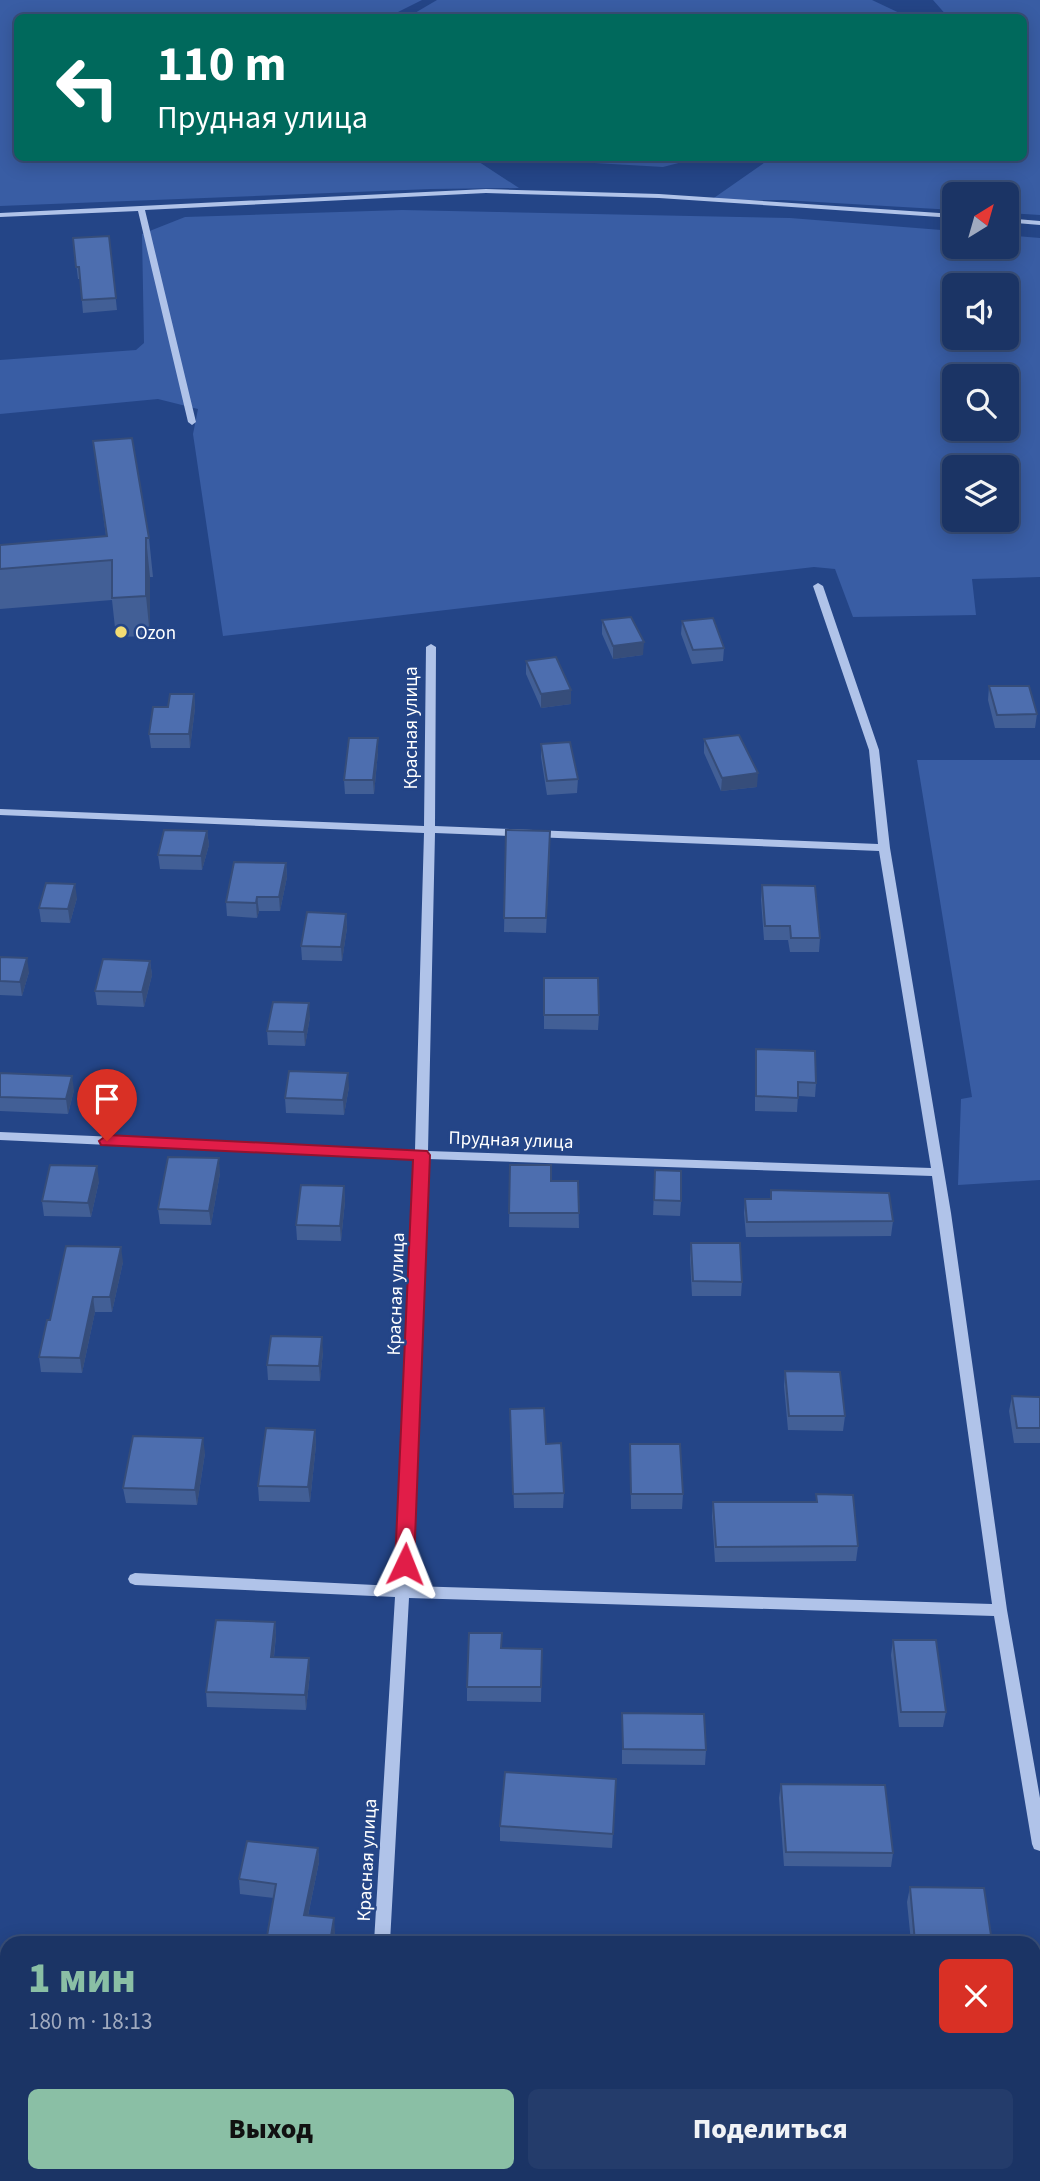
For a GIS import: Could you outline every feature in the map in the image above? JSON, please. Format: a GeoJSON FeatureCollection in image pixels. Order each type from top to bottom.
{"type":"FeatureCollection","features":[{"type":"Feature","properties":{"kind":"street"},"geometry":{"type":"LineString","coordinates":[[0,215],[486,191],[673,196],[942,215]]}},
{"type":"Feature","properties":{"kind":"street"},"geometry":{"type":"LineString","coordinates":[[141,208],[192,422]]}},
{"type":"Feature","properties":{"kind":"street"},"geometry":{"type":"LineString","coordinates":[[1019,221],[1040,223]]}},
{"type":"Feature","properties":{"kind":"street"},"geometry":{"type":"LineString","coordinates":[[818,586],[874,750],[884,848],[945,1213],[1000,1610],[1040,1844]]}},
{"type":"Feature","properties":{"kind":"street","name":"Красная улица"},"geometry":{"type":"LineString","coordinates":[[382,1936],[404,1592],[422,1155],[431,829],[431,647]]}},
{"type":"Feature","properties":{"kind":"street"},"geometry":{"type":"LineString","coordinates":[[0,812],[884,848]]}},
{"type":"Feature","properties":{"kind":"street","name":"Прудная улица"},"geometry":{"type":"LineString","coordinates":[[0,1136],[422,1155],[937,1172]]}},
{"type":"Feature","properties":{"kind":"street"},"geometry":{"type":"LineString","coordinates":[[135,1579],[404,1592],[1000,1610]]}},
{"type":"Feature","properties":{"kind":"shaded area"},"geometry":{"type":"Polygon","coordinates":[[[0,0],[422,0],[394,14],[14,14],[14,161],[478,161],[519,188],[431,189],[0,206],[0,0]]]}},
{"type":"Feature","properties":{"kind":"shaded area"},"geometry":{"type":"Polygon","coordinates":[[[437,0],[872,0],[902,14],[413,14],[437,0]]]}},
{"type":"Feature","properties":{"kind":"shaded area"},"geometry":{"type":"Polygon","coordinates":[[[933,0],[1040,0],[1040,215],[1019,214],[1019,182],[942,182],[942,209],[783,200],[711,200],[767,161],[1027,161],[1027,14],[945,14],[933,0]]]}},
{"type":"Feature","properties":{"kind":"shaded area"},"geometry":{"type":"Polygon","coordinates":[[[560,161],[686,161],[663,167],[560,161]]]}},
{"type":"Feature","properties":{"kind":"shaded area"},"geometry":{"type":"Polygon","coordinates":[[[402,210],[790,218],[942,230],[942,259],[1019,259],[1019,236],[1040,238],[1040,577],[972,579],[976,615],[853,617],[835,569],[814,567],[223,636],[193,434],[198,409],[158,399],[0,414],[0,360],[136,350],[144,343],[142,234],[185,217],[402,210]]]}},
{"type":"Feature","properties":{"kind":"shaded area"},"geometry":{"type":"Polygon","coordinates":[[[917,760],[1040,760],[1040,1180],[958,1185],[961,1099],[972,1097],[917,760]]]}},
{"type":"Feature","properties":{"kind":"building"},"geometry":{"type":"Polygon","coordinates":[[[109,236],[116,298],[82,300],[73,238],[109,236]]]}},
{"type":"Feature","properties":{"kind":"building"},"geometry":{"type":"Polygon","coordinates":[[[132,438],[149,538],[146,538],[146,596],[112,598],[112,560],[0,569],[0,545],[107,536],[93,441],[132,438]]]}},
{"type":"Feature","properties":{"kind":"building"},"geometry":{"type":"Polygon","coordinates":[[[631,617],[644,642],[613,646],[602,620],[631,617]]]}},
{"type":"Feature","properties":{"kind":"building"},"geometry":{"type":"Polygon","coordinates":[[[713,618],[724,648],[693,650],[682,621],[713,618]]]}},
{"type":"Feature","properties":{"kind":"building"},"geometry":{"type":"Polygon","coordinates":[[[556,657],[571,690],[541,694],[526,661],[556,657]]]}},
{"type":"Feature","properties":{"kind":"building"},"geometry":{"type":"Polygon","coordinates":[[[989,686],[1029,686],[1037,714],[997,715],[989,686]]]}},
{"type":"Feature","properties":{"kind":"building"},"geometry":{"type":"Polygon","coordinates":[[[170,694],[194,694],[189,734],[149,734],[153,707],[168,707],[170,694]]]}},
{"type":"Feature","properties":{"kind":"building"},"geometry":{"type":"Polygon","coordinates":[[[739,735],[758,773],[722,778],[704,739],[739,735]]]}},
{"type":"Feature","properties":{"kind":"building"},"geometry":{"type":"Polygon","coordinates":[[[349,738],[378,738],[373,780],[344,780],[349,738]]]}},
{"type":"Feature","properties":{"kind":"building"},"geometry":{"type":"Polygon","coordinates":[[[570,742],[578,779],[547,781],[541,744],[570,742]]]}},
{"type":"Feature","properties":{"kind":"building"},"geometry":{"type":"Polygon","coordinates":[[[164,830],[207,831],[201,856],[158,855],[164,830]]]}},
{"type":"Feature","properties":{"kind":"building"},"geometry":{"type":"Polygon","coordinates":[[[506,830],[550,831],[546,918],[504,918],[506,830]]]}},
{"type":"Feature","properties":{"kind":"building"},"geometry":{"type":"Polygon","coordinates":[[[234,862],[286,863],[279,897],[257,897],[256,903],[226,902],[234,862]]]}},
{"type":"Feature","properties":{"kind":"building"},"geometry":{"type":"Polygon","coordinates":[[[46,883],[75,884],[68,909],[39,908],[46,883]]]}},
{"type":"Feature","properties":{"kind":"building"},"geometry":{"type":"Polygon","coordinates":[[[762,885],[815,886],[820,938],[791,938],[790,926],[765,926],[762,885]]]}},
{"type":"Feature","properties":{"kind":"building"},"geometry":{"type":"Polygon","coordinates":[[[307,912],[346,914],[341,947],[301,946],[307,912]]]}},
{"type":"Feature","properties":{"kind":"building"},"geometry":{"type":"Polygon","coordinates":[[[0,957],[27,958],[20,982],[0,981],[0,957]]]}},
{"type":"Feature","properties":{"kind":"building"},"geometry":{"type":"Polygon","coordinates":[[[103,959],[150,961],[142,992],[95,991],[103,959]]]}},
{"type":"Feature","properties":{"kind":"building"},"geometry":{"type":"Polygon","coordinates":[[[544,978],[598,978],[599,1015],[544,1015],[544,978]]]}},
{"type":"Feature","properties":{"kind":"building"},"geometry":{"type":"Polygon","coordinates":[[[273,1002],[309,1003],[304,1032],[267,1031],[273,1002]]]}},
{"type":"Feature","properties":{"kind":"building"},"geometry":{"type":"Polygon","coordinates":[[[756,1049],[815,1051],[816,1083],[798,1082],[798,1098],[756,1096],[756,1049]]]}},
{"type":"Feature","properties":{"kind":"building"},"geometry":{"type":"Polygon","coordinates":[[[289,1071],[348,1073],[343,1100],[285,1098],[289,1071]]]}},
{"type":"Feature","properties":{"kind":"building"},"geometry":{"type":"Polygon","coordinates":[[[0,1073],[72,1076],[66,1099],[0,1097],[0,1073]]]}},
{"type":"Feature","properties":{"kind":"building"},"geometry":{"type":"Polygon","coordinates":[[[168,1157],[219,1158],[209,1211],[158,1209],[168,1157]]]}},
{"type":"Feature","properties":{"kind":"building"},"geometry":{"type":"Polygon","coordinates":[[[50,1165],[97,1166],[88,1203],[42,1201],[50,1165]]]}},
{"type":"Feature","properties":{"kind":"building"},"geometry":{"type":"Polygon","coordinates":[[[510,1165],[551,1165],[551,1181],[578,1181],[579,1213],[509,1213],[510,1165]]]}},
{"type":"Feature","properties":{"kind":"building"},"geometry":{"type":"Polygon","coordinates":[[[655,1170],[681,1171],[681,1201],[654,1200],[655,1170]]]}},
{"type":"Feature","properties":{"kind":"building"},"geometry":{"type":"Polygon","coordinates":[[[301,1185],[344,1186],[340,1226],[296,1225],[301,1185]]]}},
{"type":"Feature","properties":{"kind":"building"},"geometry":{"type":"Polygon","coordinates":[[[771,1190],[889,1193],[893,1221],[747,1222],[745,1199],[771,1199],[771,1190]]]}},
{"type":"Feature","properties":{"kind":"building"},"geometry":{"type":"Polygon","coordinates":[[[691,1243],[740,1243],[742,1282],[693,1281],[691,1243]]]}},
{"type":"Feature","properties":{"kind":"building"},"geometry":{"type":"Polygon","coordinates":[[[66,1246],[121,1247],[110,1297],[93,1297],[80,1358],[39,1357],[47,1320],[50,1320],[66,1246]]]}},
{"type":"Feature","properties":{"kind":"building"},"geometry":{"type":"Polygon","coordinates":[[[271,1336],[322,1337],[319,1366],[267,1365],[271,1336]]]}},
{"type":"Feature","properties":{"kind":"building"},"geometry":{"type":"Polygon","coordinates":[[[785,1371],[840,1372],[845,1416],[789,1416],[785,1371]]]}},
{"type":"Feature","properties":{"kind":"building"},"geometry":{"type":"Polygon","coordinates":[[[1012,1396],[1040,1397],[1040,1428],[1017,1428],[1012,1396]]]}},
{"type":"Feature","properties":{"kind":"building"},"geometry":{"type":"Polygon","coordinates":[[[544,1408],[546,1444],[561,1443],[564,1493],[513,1494],[510,1409],[544,1408]]]}},
{"type":"Feature","properties":{"kind":"building"},"geometry":{"type":"Polygon","coordinates":[[[266,1428],[315,1430],[308,1487],[258,1486],[266,1428]]]}},
{"type":"Feature","properties":{"kind":"building"},"geometry":{"type":"Polygon","coordinates":[[[133,1436],[203,1438],[195,1490],[123,1488],[133,1436]]]}},
{"type":"Feature","properties":{"kind":"building"},"geometry":{"type":"Polygon","coordinates":[[[630,1444],[680,1444],[683,1494],[631,1494],[630,1444]]]}},
{"type":"Feature","properties":{"kind":"building"},"geometry":{"type":"Polygon","coordinates":[[[816,1494],[853,1495],[858,1546],[716,1547],[713,1502],[817,1502],[816,1494]]]}},
{"type":"Feature","properties":{"kind":"building"},"geometry":{"type":"Polygon","coordinates":[[[216,1620],[275,1622],[271,1657],[309,1658],[305,1695],[206,1692],[216,1620]]]}},
{"type":"Feature","properties":{"kind":"building"},"geometry":{"type":"Polygon","coordinates":[[[469,1633],[502,1633],[501,1648],[542,1649],[541,1687],[467,1687],[469,1633]]]}},
{"type":"Feature","properties":{"kind":"building"},"geometry":{"type":"Polygon","coordinates":[[[893,1640],[936,1640],[946,1712],[901,1712],[893,1640]]]}},
{"type":"Feature","properties":{"kind":"building"},"geometry":{"type":"Polygon","coordinates":[[[622,1713],[704,1714],[706,1750],[623,1749],[622,1713]]]}},
{"type":"Feature","properties":{"kind":"building"},"geometry":{"type":"Polygon","coordinates":[[[505,1772],[616,1779],[613,1834],[500,1826],[505,1772]]]}},
{"type":"Feature","properties":{"kind":"building"},"geometry":{"type":"Polygon","coordinates":[[[781,1784],[885,1785],[893,1853],[786,1852],[781,1784]]]}},
{"type":"Feature","properties":{"kind":"building"},"geometry":{"type":"Polygon","coordinates":[[[247,1841],[318,1848],[304,1915],[334,1918],[331,1936],[267,1936],[276,1884],[239,1879],[247,1841]]]}},
{"type":"Feature","properties":{"kind":"building"},"geometry":{"type":"Polygon","coordinates":[[[910,1887],[984,1888],[991,1936],[914,1936],[910,1887]]]}},
{"type":"Feature","properties":{"kind":"place","name":"Ozon"},"geometry":{"type":"Point","coordinates":[121,632]}},
{"type":"Feature","properties":{"kind":"route"},"geometry":{"type":"LineString","coordinates":[[107,1141],[422,1155],[405,1564]]}}]}
